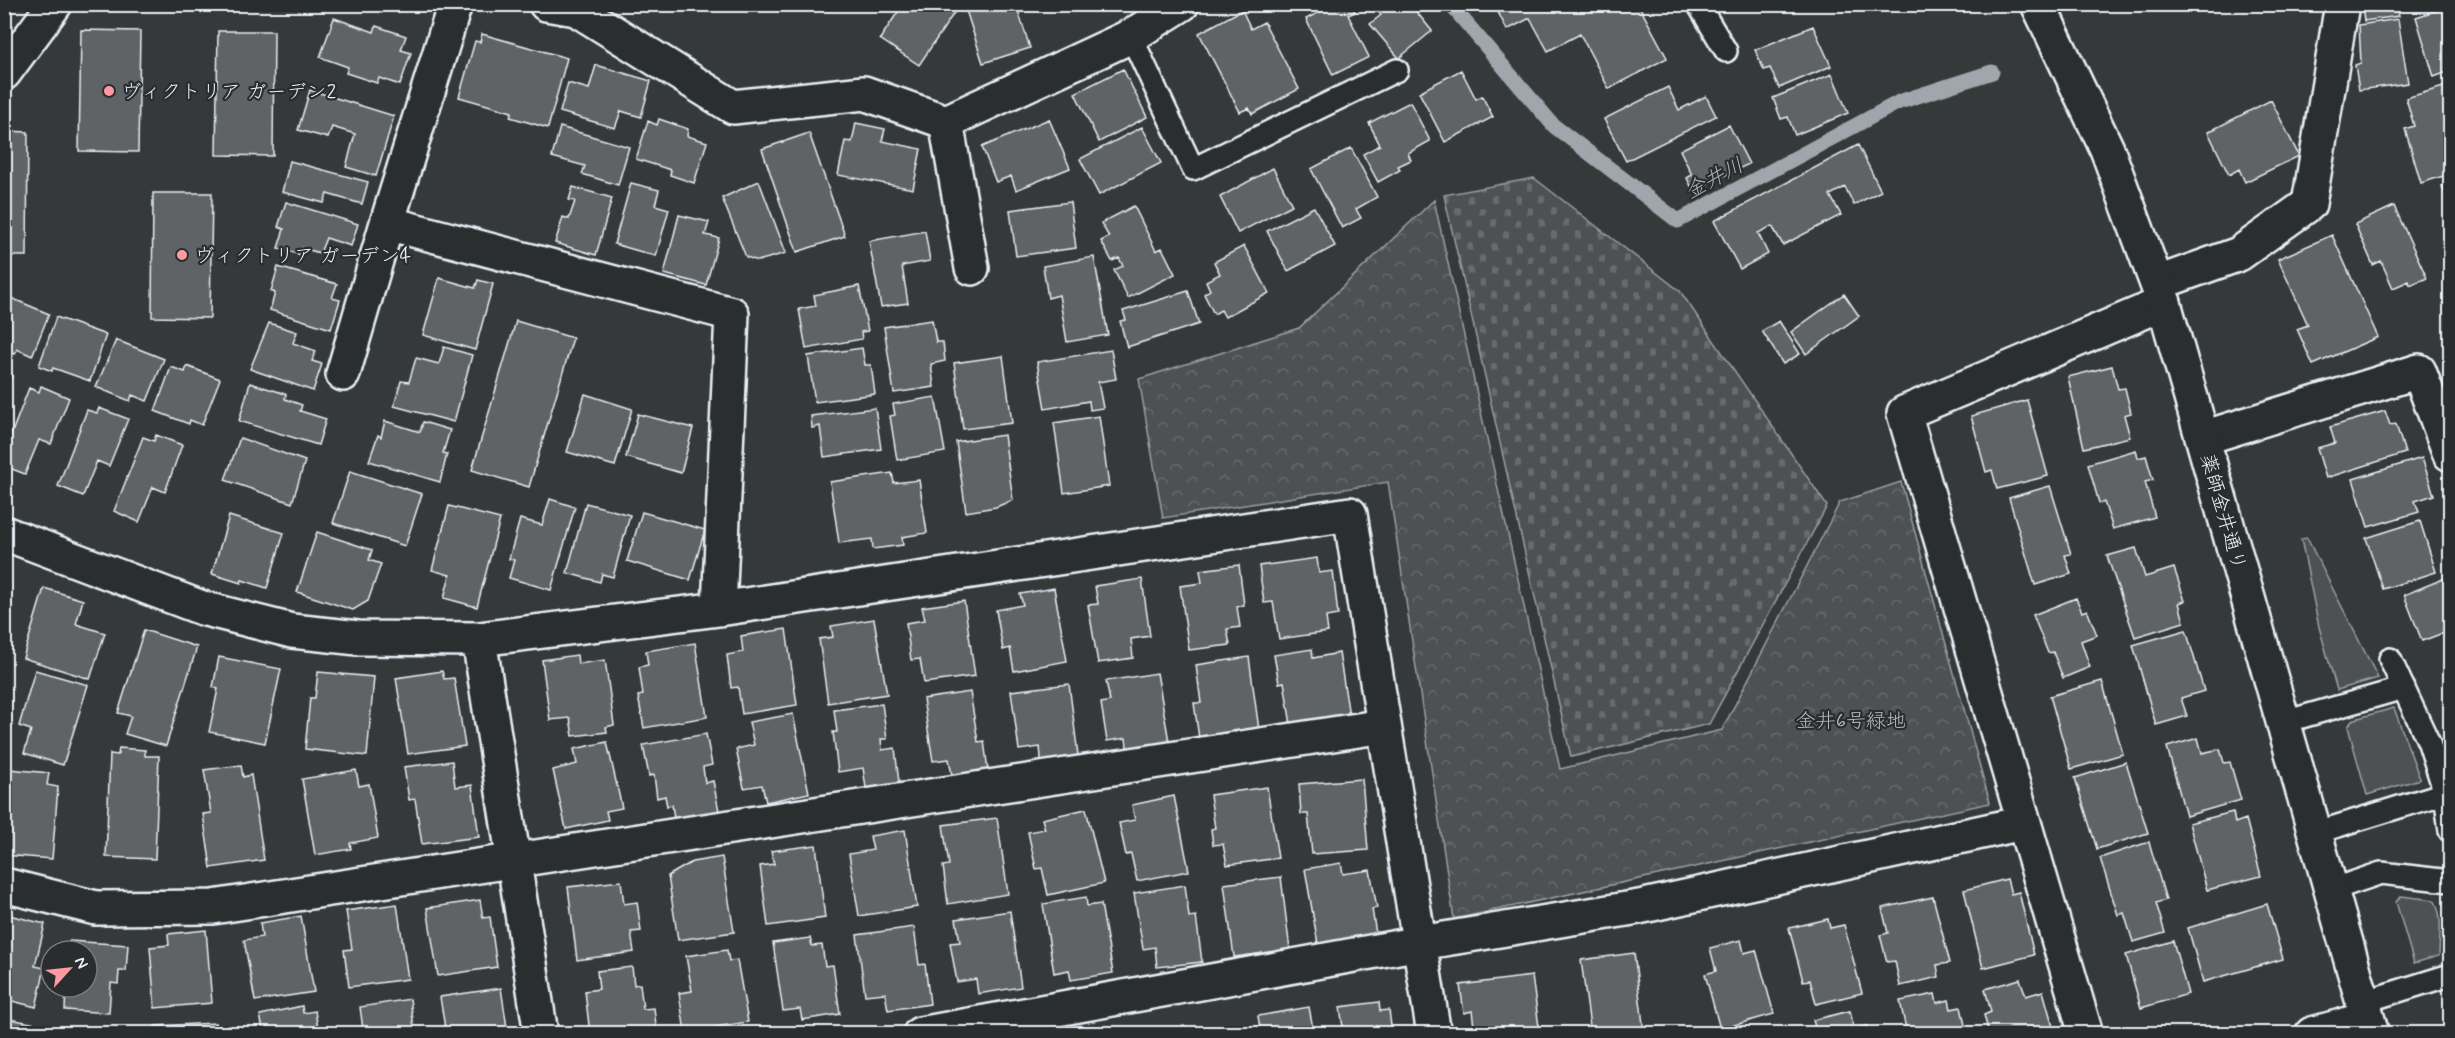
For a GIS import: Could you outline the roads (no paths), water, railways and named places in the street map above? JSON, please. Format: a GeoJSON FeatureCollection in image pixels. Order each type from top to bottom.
{"type":"FeatureCollection","features":[{"type":"Feature","properties":{"kind":"street"},"geometry":{"type":"LineString","coordinates":[[4,73],[55,4]]}},
{"type":"Feature","properties":{"kind":"street"},"geometry":{"type":"LineString","coordinates":[[344,374],[387,223],[455,4]]}},
{"type":"Feature","properties":{"kind":"street"},"geometry":{"type":"LineString","coordinates":[[546,4],[576,9],[733,107],[864,93],[946,122],[1131,36],[1182,4]]}},
{"type":"Feature","properties":{"kind":"street","name":"薬師金井通り"},"geometry":{"type":"LineString","coordinates":[[2038,4],[2107,149],[2161,293],[2367,1018]]}},
{"type":"Feature","properties":{"kind":"street"},"geometry":{"type":"LineString","coordinates":[[2086,1034],[1904,413],[2239,254],[2309,204],[2342,4]]}},
{"type":"Feature","properties":{"kind":"street"},"geometry":{"type":"LineString","coordinates":[[946,122],[972,268]]}},
{"type":"Feature","properties":{"kind":"street"},"geometry":{"type":"LineString","coordinates":[[387,223],[732,314],[719,609]]}},
{"type":"Feature","properties":{"kind":"street"},"geometry":{"type":"LineString","coordinates":[[2203,438],[2419,371],[2451,454]]}},
{"type":"Feature","properties":{"kind":"street"},"geometry":{"type":"LineString","coordinates":[[4,533],[202,608],[292,631],[358,638],[479,639],[719,609],[1350,514],[1434,1034]]}},
{"type":"Feature","properties":{"kind":"street"},"geometry":{"type":"LineString","coordinates":[[479,639],[541,1034]]}},
{"type":"Feature","properties":{"kind":"street"},"geometry":{"type":"LineString","coordinates":[[4,885],[96,908],[213,907],[1384,726]]}},
{"type":"Feature","properties":{"kind":"street"},"geometry":{"type":"LineString","coordinates":[[920,1034],[1420,943],[1639,907],[2023,823]]}},
{"type":"Feature","properties":{"kind":"street"},"geometry":{"type":"LineString","coordinates":[[2312,1034],[2367,1018]]}},
{"type":"Feature","properties":{"kind":"lane"},"geometry":{"type":"LineString","coordinates":[[1698,4],[1726,51]]}},
{"type":"Feature","properties":{"kind":"lane"},"geometry":{"type":"LineString","coordinates":[[1131,36],[1193,169],[1397,70]]}},
{"type":"Feature","properties":{"kind":"lane"},"geometry":{"type":"LineString","coordinates":[[2390,659],[2429,743],[2445,794],[2451,831]]}},
{"type":"Feature","properties":{"kind":"lane"},"geometry":{"type":"LineString","coordinates":[[2284,722],[2404,688]]}},
{"type":"Feature","properties":{"kind":"lane"},"geometry":{"type":"LineString","coordinates":[[2315,833],[2445,794]]}},
{"type":"Feature","properties":{"kind":"lane"},"geometry":{"type":"LineString","coordinates":[[2331,890],[2381,873],[2451,881]]}},
{"type":"Feature","properties":{"kind":"lane"},"geometry":{"type":"LineString","coordinates":[[2367,1018],[2451,975]]}},
{"type":"Feature","properties":{"kind":"waterway","name":"金井川"},"geometry":{"type":"LineString","coordinates":[[1450,4],[1554,126],[1678,221],[1899,102],[1992,72]]}},
{"type":"Feature","properties":{"kind":"place","name":"ヴィクトリア ガーデン2"},"geometry":{"type":"Point","coordinates":[109,91]}},
{"type":"Feature","properties":{"kind":"place","name":"ヴィクトリア ガーデン4"},"geometry":{"type":"Point","coordinates":[182,255]}},
{"type":"Feature","properties":{"kind":"park label","name":"金井6号緑地"},"geometry":{"type":"Point","coordinates":[1851,720]}}]}
